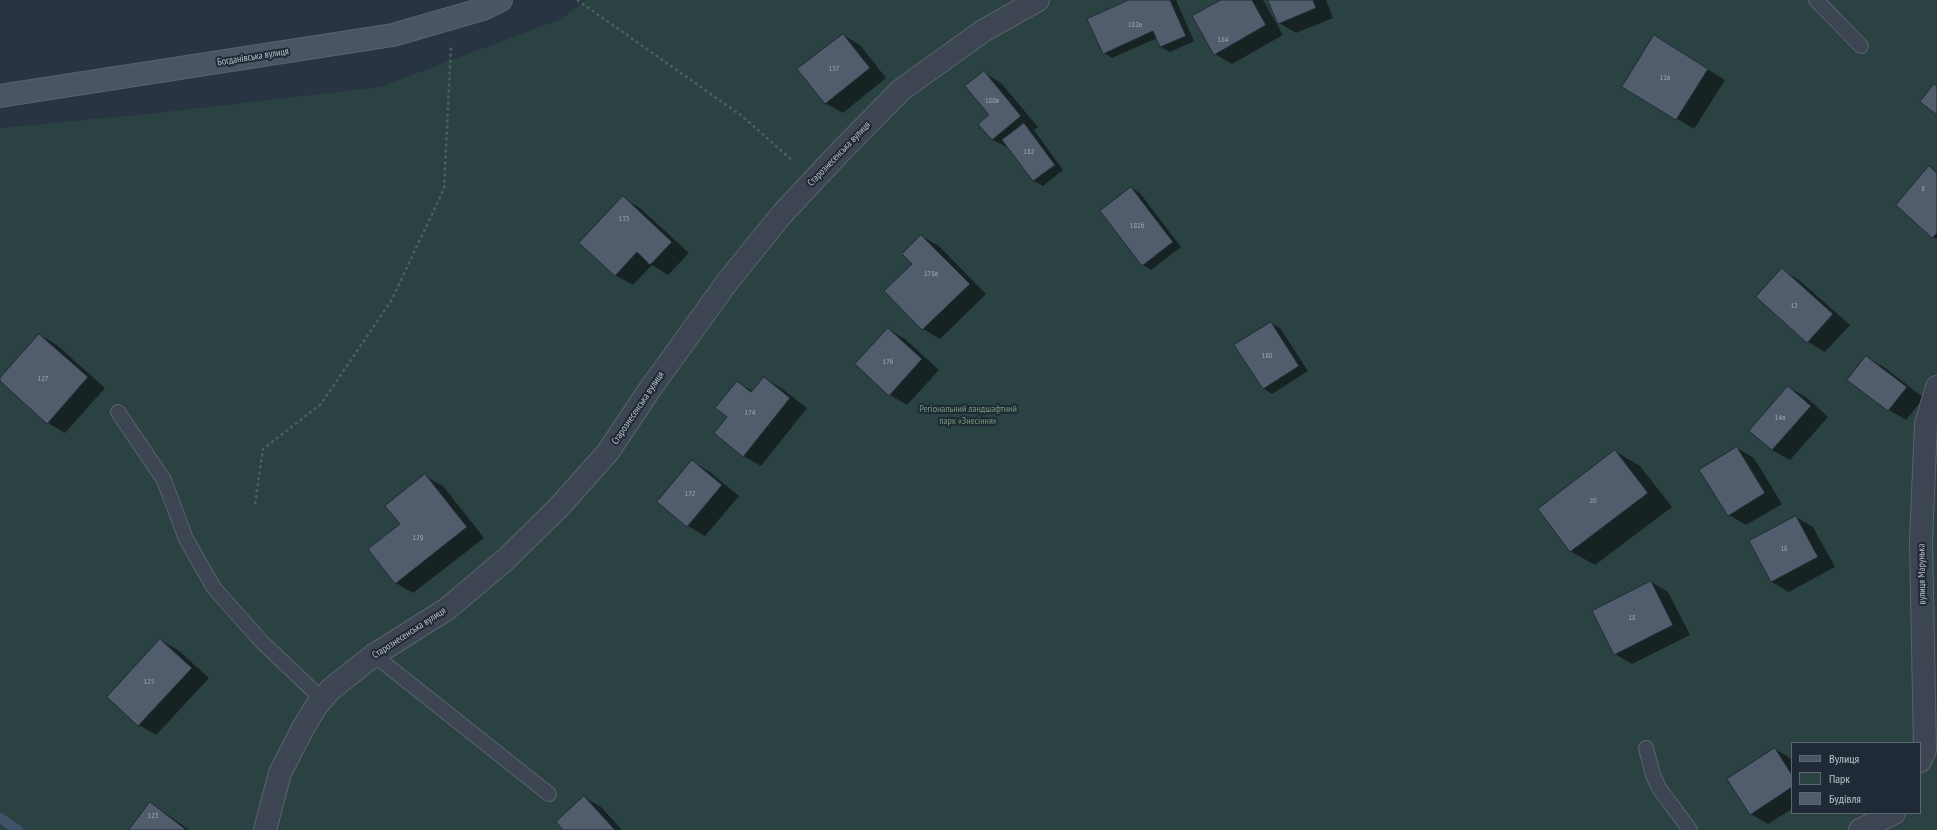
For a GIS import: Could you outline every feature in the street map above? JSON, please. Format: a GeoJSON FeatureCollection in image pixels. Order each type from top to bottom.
{"type":"FeatureCollection","features":[{"type":"Feature","properties":{"kind":"main road","name":"Богданівська вулиця"},"geometry":{"type":"LineString","coordinates":[[0,96],[393,35],[483,9],[501,0]]}},
{"type":"Feature","properties":{"kind":"street","name":"Старознесенська вулиця"},"geometry":{"type":"LineString","coordinates":[[266,830],[280,773],[302,728],[322,699],[331,689],[374,655],[447,609],[505,560],[559,507],[608,452],[650,390],[728,282],[784,213],[901,90],[984,31],[1038,0]]}},
{"type":"Feature","properties":{"kind":"street","name":"вулиця Марунька"},"geometry":{"type":"LineString","coordinates":[[1921,759],[1925,750],[1921,541],[1926,424],[1937,387]]}},
{"type":"Feature","properties":{"kind":"street"},"geometry":{"type":"LineString","coordinates":[[1860,830],[1892,814]]}},
{"type":"Feature","properties":{"kind":"lane"},"geometry":{"type":"LineString","coordinates":[[1816,0],[1861,46]]}},
{"type":"Feature","properties":{"kind":"lane"},"geometry":{"type":"LineString","coordinates":[[118,412],[164,480],[186,539],[214,588],[262,642],[322,699]]}},
{"type":"Feature","properties":{"kind":"lane"},"geometry":{"type":"LineString","coordinates":[[374,655],[549,794]]}},
{"type":"Feature","properties":{"kind":"lane"},"geometry":{"type":"LineString","coordinates":[[1646,748],[1653,775],[1659,788],[1690,830]]}},
{"type":"Feature","properties":{"kind":"path"},"geometry":{"type":"LineString","coordinates":[[577,0],[742,116],[814,180]]}},
{"type":"Feature","properties":{"kind":"path"},"geometry":{"type":"LineString","coordinates":[[255,504],[263,449],[321,404],[391,301],[444,189],[451,48],[444,20]]}},
{"type":"Feature","properties":{"kind":"green space","name":"Регіональний ландшафтний парк «Знесіння»"},"geometry":{"type":"Polygon","coordinates":[[[586,0],[1937,0],[1937,830],[0,830],[0,128],[157,113],[380,87],[561,19],[586,0]]]}},
{"type":"Feature","properties":{"kind":"building"},"geometry":{"type":"Polygon","coordinates":[[[1129,0],[1170,0],[1186,36],[1160,47],[1153,31],[1103,54],[1087,19],[1129,0]]]}},
{"type":"Feature","properties":{"kind":"building"},"geometry":{"type":"Polygon","coordinates":[[[1221,0],[1252,0],[1266,25],[1214,55],[1192,16],[1221,0]]]}},
{"type":"Feature","properties":{"kind":"building"},"geometry":{"type":"Polygon","coordinates":[[[1268,0],[1313,0],[1316,8],[1278,24],[1268,0]]]}},
{"type":"Feature","properties":{"kind":"building"},"geometry":{"type":"Polygon","coordinates":[[[843,34],[870,68],[825,104],[797,69],[843,34]]]}},
{"type":"Feature","properties":{"kind":"building"},"geometry":{"type":"Polygon","coordinates":[[[1654,35],[1708,69],[1676,120],[1622,87],[1654,35]]]}},
{"type":"Feature","properties":{"kind":"building"},"geometry":{"type":"Polygon","coordinates":[[[984,71],[1021,116],[992,140],[978,124],[989,115],[965,86],[984,71]]]}},
{"type":"Feature","properties":{"kind":"building"},"geometry":{"type":"Polygon","coordinates":[[[1934,84],[1937,86],[1937,115],[1920,102],[1934,84]]]}},
{"type":"Feature","properties":{"kind":"building"},"geometry":{"type":"Polygon","coordinates":[[[1024,123],[1055,165],[1033,181],[1002,140],[1024,123]]]}},
{"type":"Feature","properties":{"kind":"building"},"geometry":{"type":"Polygon","coordinates":[[[1929,166],[1937,173],[1937,233],[1932,238],[1896,205],[1929,166]]]}},
{"type":"Feature","properties":{"kind":"building"},"geometry":{"type":"Polygon","coordinates":[[[1131,187],[1173,242],[1142,266],[1100,211],[1131,187]]]}},
{"type":"Feature","properties":{"kind":"building"},"geometry":{"type":"Polygon","coordinates":[[[623,196],[672,242],[650,265],[637,252],[615,276],[579,243],[623,196]]]}},
{"type":"Feature","properties":{"kind":"building"},"geometry":{"type":"Polygon","coordinates":[[[921,235],[970,284],[922,330],[884,291],[912,264],[902,254],[921,235]]]}},
{"type":"Feature","properties":{"kind":"building"},"geometry":{"type":"Polygon","coordinates":[[[1782,268],[1833,314],[1807,343],[1756,297],[1782,268]]]}},
{"type":"Feature","properties":{"kind":"building"},"geometry":{"type":"Polygon","coordinates":[[[1271,322],[1299,366],[1263,389],[1234,345],[1271,322]]]}},
{"type":"Feature","properties":{"kind":"building"},"geometry":{"type":"Polygon","coordinates":[[[888,328],[922,359],[889,396],[855,364],[888,328]]]}},
{"type":"Feature","properties":{"kind":"building"},"geometry":{"type":"Polygon","coordinates":[[[39,334],[88,377],[47,424],[0,381],[0,378],[39,334]]]}},
{"type":"Feature","properties":{"kind":"building"},"geometry":{"type":"Polygon","coordinates":[[[1866,356],[1907,387],[1888,411],[1847,380],[1866,356]]]}},
{"type":"Feature","properties":{"kind":"building"},"geometry":{"type":"Polygon","coordinates":[[[764,377],[790,398],[743,457],[714,433],[727,417],[715,408],[737,381],[751,392],[764,377]]]}},
{"type":"Feature","properties":{"kind":"building"},"geometry":{"type":"Polygon","coordinates":[[[1788,386],[1811,406],[1772,450],[1749,431],[1788,386]]]}},
{"type":"Feature","properties":{"kind":"building"},"geometry":{"type":"Polygon","coordinates":[[[1737,447],[1765,493],[1728,516],[1699,470],[1737,447]]]}},
{"type":"Feature","properties":{"kind":"building"},"geometry":{"type":"Polygon","coordinates":[[[1615,450],[1648,493],[1570,552],[1538,509],[1615,450]]]}},
{"type":"Feature","properties":{"kind":"building"},"geometry":{"type":"Polygon","coordinates":[[[692,460],[722,485],[687,527],[657,502],[692,460]]]}},
{"type":"Feature","properties":{"kind":"building"},"geometry":{"type":"Polygon","coordinates":[[[425,474],[467,527],[395,584],[368,549],[400,524],[385,506],[425,474]]]}},
{"type":"Feature","properties":{"kind":"building"},"geometry":{"type":"Polygon","coordinates":[[[1796,516],[1818,557],[1771,582],[1749,541],[1796,516]]]}},
{"type":"Feature","properties":{"kind":"building"},"geometry":{"type":"Polygon","coordinates":[[[1651,581],[1673,625],[1614,655],[1592,611],[1651,581]]]}},
{"type":"Feature","properties":{"kind":"building"},"geometry":{"type":"Polygon","coordinates":[[[160,639],[192,668],[138,726],[107,697],[160,639]]]}},
{"type":"Feature","properties":{"kind":"building"},"geometry":{"type":"Polygon","coordinates":[[[1775,748],[1791,773],[1791,788],[1750,815],[1727,779],[1775,748]]]}},
{"type":"Feature","properties":{"kind":"building"},"geometry":{"type":"Polygon","coordinates":[[[584,796],[615,830],[563,830],[556,822],[584,796]]]}},
{"type":"Feature","properties":{"kind":"building"},"geometry":{"type":"Polygon","coordinates":[[[150,802],[185,829],[185,830],[129,830],[150,802]]]}},
{"type":"Feature","properties":{"kind":"waterway"},"geometry":{"type":"LineString","coordinates":[[0,818],[18,830]]}}]}
